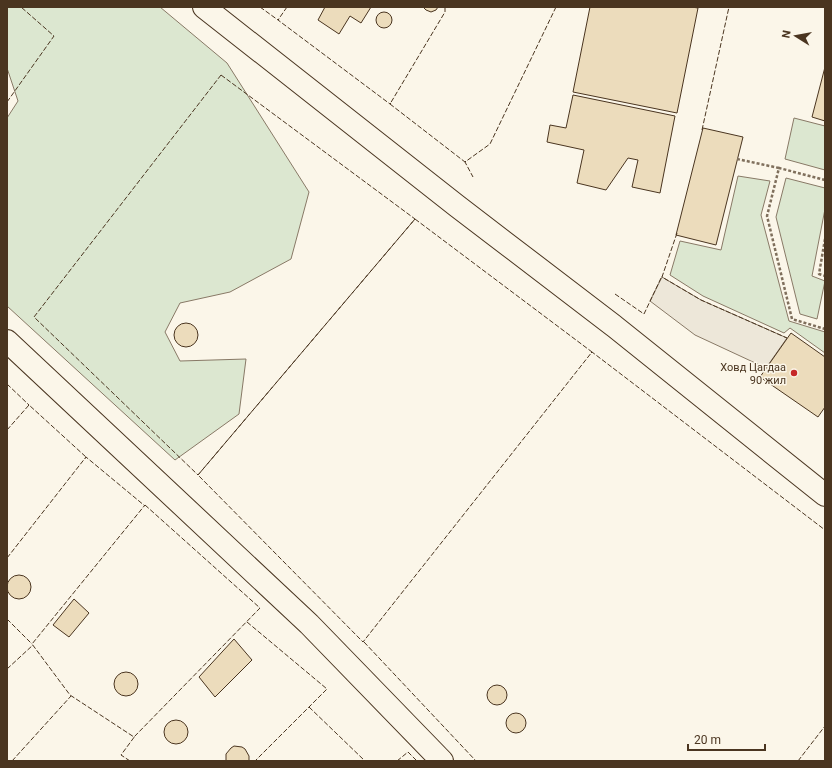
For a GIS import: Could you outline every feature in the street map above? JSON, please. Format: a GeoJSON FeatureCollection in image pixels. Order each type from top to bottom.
{"type":"FeatureCollection","features":[{"type":"Feature","properties":{"kind":"street"},"geometry":{"type":"LineString","coordinates":[[204,7],[457,206],[614,326],[825,495]]}},
{"type":"Feature","properties":{"kind":"street"},"geometry":{"type":"LineString","coordinates":[[7,341],[309,624],[442,761]]}},
{"type":"Feature","properties":{"kind":"path"},"geometry":{"type":"LineString","coordinates":[[737,160],[779,168],[825,180]]}},
{"type":"Feature","properties":{"kind":"path"},"geometry":{"type":"LineString","coordinates":[[779,168],[767,216],[792,319],[825,329]]}},
{"type":"Feature","properties":{"kind":"path"},"geometry":{"type":"LineString","coordinates":[[825,239],[819,274],[825,276]]}},
{"type":"Feature","properties":{"kind":"green space"},"geometry":{"type":"Polygon","coordinates":[[[7,7],[160,7],[227,63],[309,192],[291,259],[230,292],[180,303],[165,332],[180,361],[246,359],[239,414],[175,460],[7,306],[7,118],[18,101],[7,68],[7,7]]]}},
{"type":"Feature","properties":{"kind":"green space"},"geometry":{"type":"Polygon","coordinates":[[[794,118],[825,126],[825,170],[785,159],[794,118]]]}},
{"type":"Feature","properties":{"kind":"green space"},"geometry":{"type":"Polygon","coordinates":[[[738,176],[770,181],[761,215],[789,321],[825,332],[825,353],[790,328],[784,333],[703,296],[670,275],[680,241],[721,250],[738,176]]]}},
{"type":"Feature","properties":{"kind":"green space"},"geometry":{"type":"Polygon","coordinates":[[[786,178],[825,188],[825,209],[812,276],[825,281],[817,319],[800,314],[776,217],[786,178]]]}},
{"type":"Feature","properties":{"kind":"shaded area"},"geometry":{"type":"Polygon","coordinates":[[[662,277],[701,300],[787,338],[766,368],[695,335],[650,301],[662,277]]]}},
{"type":"Feature","properties":{"kind":"building"},"geometry":{"type":"Polygon","coordinates":[[[325,7],[371,7],[361,23],[350,16],[339,34],[318,20],[325,7]]]}},
{"type":"Feature","properties":{"kind":"building"},"geometry":{"type":"Polygon","coordinates":[[[423,7],[438,7],[436,10],[431,12],[423,7]]]}},
{"type":"Feature","properties":{"kind":"building"},"geometry":{"type":"Polygon","coordinates":[[[590,7],[698,8],[677,113],[573,92],[590,7]]]}},
{"type":"Feature","properties":{"kind":"building"},"geometry":{"type":"Polygon","coordinates":[[[384,12],[390,14],[392,20],[390,26],[384,28],[378,26],[376,20],[378,14],[384,12]]]}},
{"type":"Feature","properties":{"kind":"building"},"geometry":{"type":"Polygon","coordinates":[[[825,67],[825,121],[812,117],[825,67]]]}},
{"type":"Feature","properties":{"kind":"building"},"geometry":{"type":"Polygon","coordinates":[[[573,95],[675,116],[660,193],[632,187],[638,160],[628,158],[606,190],[577,183],[584,150],[547,142],[550,125],[566,128],[573,95]]]}},
{"type":"Feature","properties":{"kind":"building"},"geometry":{"type":"Polygon","coordinates":[[[703,128],[743,137],[716,245],[676,235],[703,128]]]}},
{"type":"Feature","properties":{"kind":"building"},"geometry":{"type":"Polygon","coordinates":[[[186,323],[194,327],[198,335],[194,343],[186,347],[178,343],[174,335],[178,327],[186,323]]]}},
{"type":"Feature","properties":{"kind":"building","name":"Ховд Цагдаа 90 жил"},"geometry":{"type":"Polygon","coordinates":[[[791,333],[825,357],[825,407],[818,417],[760,377],[791,333]]]}},
{"type":"Feature","properties":{"kind":"building"},"geometry":{"type":"Polygon","coordinates":[[[19,575],[27,579],[31,587],[27,595],[19,599],[11,595],[7,587],[11,579],[19,575]]]}},
{"type":"Feature","properties":{"kind":"building"},"geometry":{"type":"Polygon","coordinates":[[[74,599],[89,613],[69,637],[53,625],[74,599]]]}},
{"type":"Feature","properties":{"kind":"building"},"geometry":{"type":"Polygon","coordinates":[[[234,639],[252,660],[215,697],[199,677],[234,639]]]}},
{"type":"Feature","properties":{"kind":"building"},"geometry":{"type":"Polygon","coordinates":[[[126,672],[134,676],[138,684],[134,692],[126,696],[118,692],[114,684],[118,676],[126,672]]]}},
{"type":"Feature","properties":{"kind":"building"},"geometry":{"type":"Polygon","coordinates":[[[497,685],[504,688],[507,695],[504,702],[497,705],[490,702],[487,695],[490,688],[497,685]]]}},
{"type":"Feature","properties":{"kind":"building"},"geometry":{"type":"Polygon","coordinates":[[[516,713],[523,716],[526,723],[523,730],[516,733],[509,730],[506,723],[509,716],[516,713]]]}},
{"type":"Feature","properties":{"kind":"building"},"geometry":{"type":"Polygon","coordinates":[[[176,720],[184,724],[188,732],[184,740],[176,744],[168,740],[164,732],[168,724],[176,720]]]}},
{"type":"Feature","properties":{"kind":"building"},"geometry":{"type":"Polygon","coordinates":[[[234,746],[245,749],[249,756],[249,761],[226,761],[226,754],[234,746]]]}},
{"type":"Feature","properties":{"kind":"fence"},"geometry":{"type":"LineString","coordinates":[[7,102],[54,36],[21,7]]}},
{"type":"Feature","properties":{"kind":"fence"},"geometry":{"type":"LineString","coordinates":[[260,7],[278,20],[279,19]]}},
{"type":"Feature","properties":{"kind":"fence"},"geometry":{"type":"LineString","coordinates":[[287,7],[278,20],[390,104],[391,103]]}},
{"type":"Feature","properties":{"kind":"fence"},"geometry":{"type":"LineString","coordinates":[[445,7],[445,12],[390,104],[465,162],[490,144],[556,7]]}},
{"type":"Feature","properties":{"kind":"fence"},"geometry":{"type":"LineString","coordinates":[[702,130],[729,7]]}},
{"type":"Feature","properties":{"kind":"fence"},"geometry":{"type":"LineString","coordinates":[[221,75],[415,219],[198,475],[34,317],[221,75]]}},
{"type":"Feature","properties":{"kind":"fence"},"geometry":{"type":"LineString","coordinates":[[466,161],[465,162],[473,177]]}},
{"type":"Feature","properties":{"kind":"fence"},"geometry":{"type":"LineString","coordinates":[[415,219],[592,352],[363,642],[198,475],[415,219]]}},
{"type":"Feature","properties":{"kind":"fence"},"geometry":{"type":"LineString","coordinates":[[677,233],[662,277],[701,300],[787,338]]}},
{"type":"Feature","properties":{"kind":"fence"},"geometry":{"type":"LineString","coordinates":[[615,294],[644,314],[662,276]]}},
{"type":"Feature","properties":{"kind":"fence"},"geometry":{"type":"LineString","coordinates":[[591,353],[592,352],[825,530]]}},
{"type":"Feature","properties":{"kind":"fence"},"geometry":{"type":"LineString","coordinates":[[7,384],[29,405],[28,406]]}},
{"type":"Feature","properties":{"kind":"fence"},"geometry":{"type":"LineString","coordinates":[[7,430],[29,405],[86,457],[85,459]]}},
{"type":"Feature","properties":{"kind":"fence"},"geometry":{"type":"LineString","coordinates":[[7,558],[86,457],[145,506]]}},
{"type":"Feature","properties":{"kind":"fence"},"geometry":{"type":"LineString","coordinates":[[145,505],[260,608],[134,737],[70,695],[32,644],[145,505]]}},
{"type":"Feature","properties":{"kind":"fence"},"geometry":{"type":"LineString","coordinates":[[7,619],[32,644]]}},
{"type":"Feature","properties":{"kind":"fence"},"geometry":{"type":"LineString","coordinates":[[247,622],[327,689],[255,761]]}},
{"type":"Feature","properties":{"kind":"fence"},"geometry":{"type":"LineString","coordinates":[[364,642],[476,761]]}},
{"type":"Feature","properties":{"kind":"fence"},"geometry":{"type":"LineString","coordinates":[[7,669],[33,645]]}},
{"type":"Feature","properties":{"kind":"fence"},"geometry":{"type":"LineString","coordinates":[[12,761],[71,696]]}},
{"type":"Feature","properties":{"kind":"fence"},"geometry":{"type":"LineString","coordinates":[[309,707],[365,761]]}},
{"type":"Feature","properties":{"kind":"fence"},"geometry":{"type":"LineString","coordinates":[[798,761],[825,726]]}},
{"type":"Feature","properties":{"kind":"fence"},"geometry":{"type":"LineString","coordinates":[[130,761],[121,755],[135,736]]}},
{"type":"Feature","properties":{"kind":"fence"},"geometry":{"type":"LineString","coordinates":[[397,761],[408,752],[417,761]]}},
{"type":"Feature","properties":{"kind":"place","name":"Ховд Цагдаа 90 жил"},"geometry":{"type":"Point","coordinates":[794,373]}}]}
